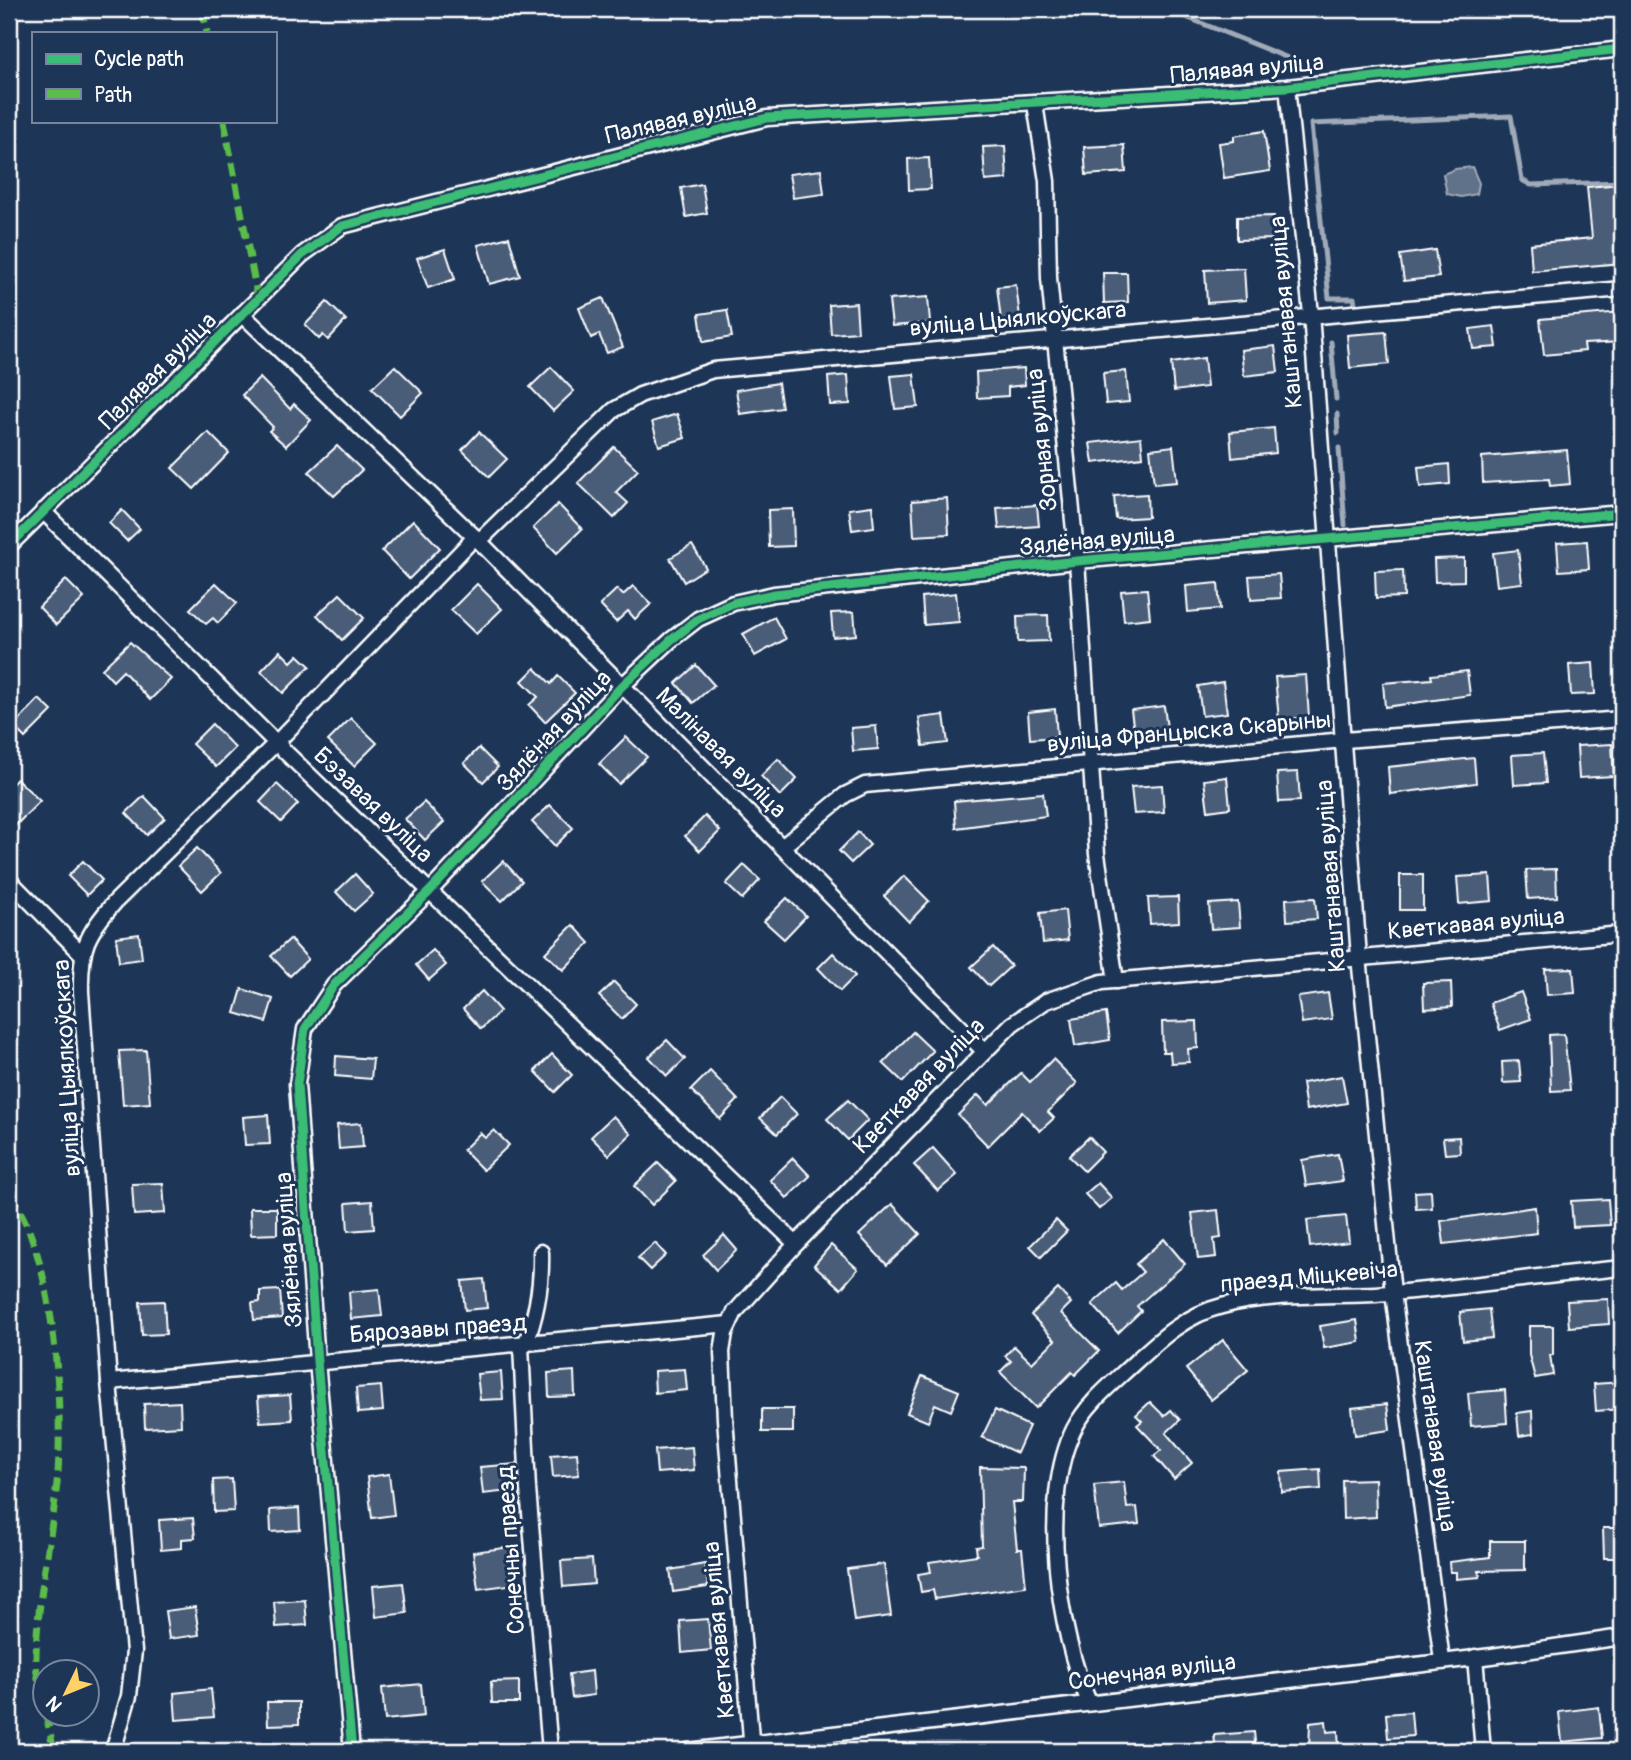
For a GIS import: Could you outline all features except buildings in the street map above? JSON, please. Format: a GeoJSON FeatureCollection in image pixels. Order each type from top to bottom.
{"type":"FeatureCollection","features":[{"type":"Feature","properties":{"kind":"street","name":"Палявая вуліца"},"geometry":{"type":"LineString","coordinates":[[9,546],[242,314],[321,239],[342,226],[766,118],[1287,88],[1622,49]]}},
{"type":"Feature","properties":{"kind":"street","name":"Каштанавая вуліца"},"geometry":{"type":"LineString","coordinates":[[1287,88],[1311,314],[1359,957],[1393,1293],[1442,1660]]}},
{"type":"Feature","properties":{"kind":"street","name":"Зорная вуліца"},"geometry":{"type":"LineString","coordinates":[[1035,104],[1047,181],[1048,278],[1077,561],[1097,854],[1116,981]]}},
{"type":"Feature","properties":{"kind":"street","name":"вуліца Цыялкоўскага"},"geometry":{"type":"LineString","coordinates":[[113,1751],[129,1696],[134,1651],[109,1382],[81,992],[82,954],[96,923],[477,539],[614,410],[640,395],[713,370],[1311,314],[1622,289]]}},
{"type":"Feature","properties":{"kind":"street","name":"Малінавая вуліца"},"geometry":{"type":"LineString","coordinates":[[242,314],[477,539],[984,1051]]}},
{"type":"Feature","properties":{"kind":"street","name":"Бэзавая вуліца"},"geometry":{"type":"LineString","coordinates":[[43,511],[276,743],[796,1244]]}},
{"type":"Feature","properties":{"kind":"street","name":"Зялёная вуліца"},"geometry":{"type":"LineString","coordinates":[[352,1751],[317,1361],[297,1084],[305,1029],[334,985],[429,891],[622,686],[671,640],[698,619],[733,603],[774,594],[1077,561],[1622,513]]}},
{"type":"Feature","properties":{"kind":"street","name":"вуліца Францыска Скарыны"},"geometry":{"type":"LineString","coordinates":[[782,847],[845,794],[865,785],[1344,740],[1622,719]]}},
{"type":"Feature","properties":{"kind":"street"},"geometry":{"type":"LineString","coordinates":[[9,880],[82,954]]}},
{"type":"Feature","properties":{"kind":"street","name":"Кветкавая вуліца"},"geometry":{"type":"LineString","coordinates":[[751,1746],[722,1376],[722,1352],[729,1324],[748,1296],[796,1244],[1012,1024],[1046,1001],[1102,982],[1622,934]]}},
{"type":"Feature","properties":{"kind":"street","name":"Сонечны праезд"},"geometry":{"type":"LineString","coordinates":[[541,1252],[542,1279],[538,1306],[523,1345],[528,1489],[550,1751]]}},
{"type":"Feature","properties":{"kind":"street","name":"праезд Міцкевіча"},"geometry":{"type":"LineString","coordinates":[[1089,1702],[1071,1655],[1057,1542],[1063,1454],[1075,1426],[1095,1401],[1153,1345],[1192,1316],[1244,1301],[1393,1293],[1622,1268]]}},
{"type":"Feature","properties":{"kind":"street","name":"Бярозавы праезд"},"geometry":{"type":"LineString","coordinates":[[109,1382],[729,1324]]}},
{"type":"Feature","properties":{"kind":"street","name":"Сонечная вуліца"},"geometry":{"type":"LineString","coordinates":[[688,1751],[751,1746],[1622,1637]]}},
{"type":"Feature","properties":{"kind":"street"},"geometry":{"type":"LineString","coordinates":[[1475,1657],[1483,1751]]}},
{"type":"Feature","properties":{"kind":"water"},"geometry":{"type":"Polygon","coordinates":[[[1472,167],[1479,183],[1477,194],[1461,197],[1447,194],[1443,174],[1472,167]]]}},
{"type":"Feature","properties":{"kind":"waterway"},"geometry":{"type":"LineString","coordinates":[[1166,9],[1303,64]]}},
{"type":"Feature","properties":{"kind":"waterway"},"geometry":{"type":"LineString","coordinates":[[1355,303],[1354,298],[1329,298],[1311,124],[1511,116],[1522,180],[1531,185],[1622,182]]}},
{"type":"Feature","properties":{"kind":"waterway"},"geometry":{"type":"LineString","coordinates":[[1331,342],[1336,399]]}},
{"type":"Feature","properties":{"kind":"waterway"},"geometry":{"type":"LineString","coordinates":[[1337,414],[1338,433]]}},
{"type":"Feature","properties":{"kind":"waterway"},"geometry":{"type":"LineString","coordinates":[[1339,448],[1345,525]]}},
{"type":"Feature","properties":{"kind":"marked path"},"geometry":{"type":"LineString","coordinates":[[202,9],[207,32]]}},
{"type":"Feature","properties":{"kind":"marked path"},"geometry":{"type":"LineString","coordinates":[[224,122],[258,300]]}},
{"type":"Feature","properties":{"kind":"marked path"},"geometry":{"type":"LineString","coordinates":[[9,1194],[24,1220],[46,1288],[57,1367],[58,1472],[39,1611],[36,1658]]}},
{"type":"Feature","properties":{"kind":"marked path"},"geometry":{"type":"LineString","coordinates":[[49,1728],[54,1751]]}},
{"type":"Feature","properties":{"kind":"cycle path"},"geometry":{"type":"LineString","coordinates":[[9,546],[302,255],[342,226],[767,118],[1287,87],[1622,49]]}},
{"type":"Feature","properties":{"kind":"cycle path"},"geometry":{"type":"LineString","coordinates":[[352,1751],[317,1361],[297,1084],[305,1029],[334,985],[429,892],[622,686],[671,640],[698,619],[733,603],[774,594],[1077,561],[1622,513]]}}]}
